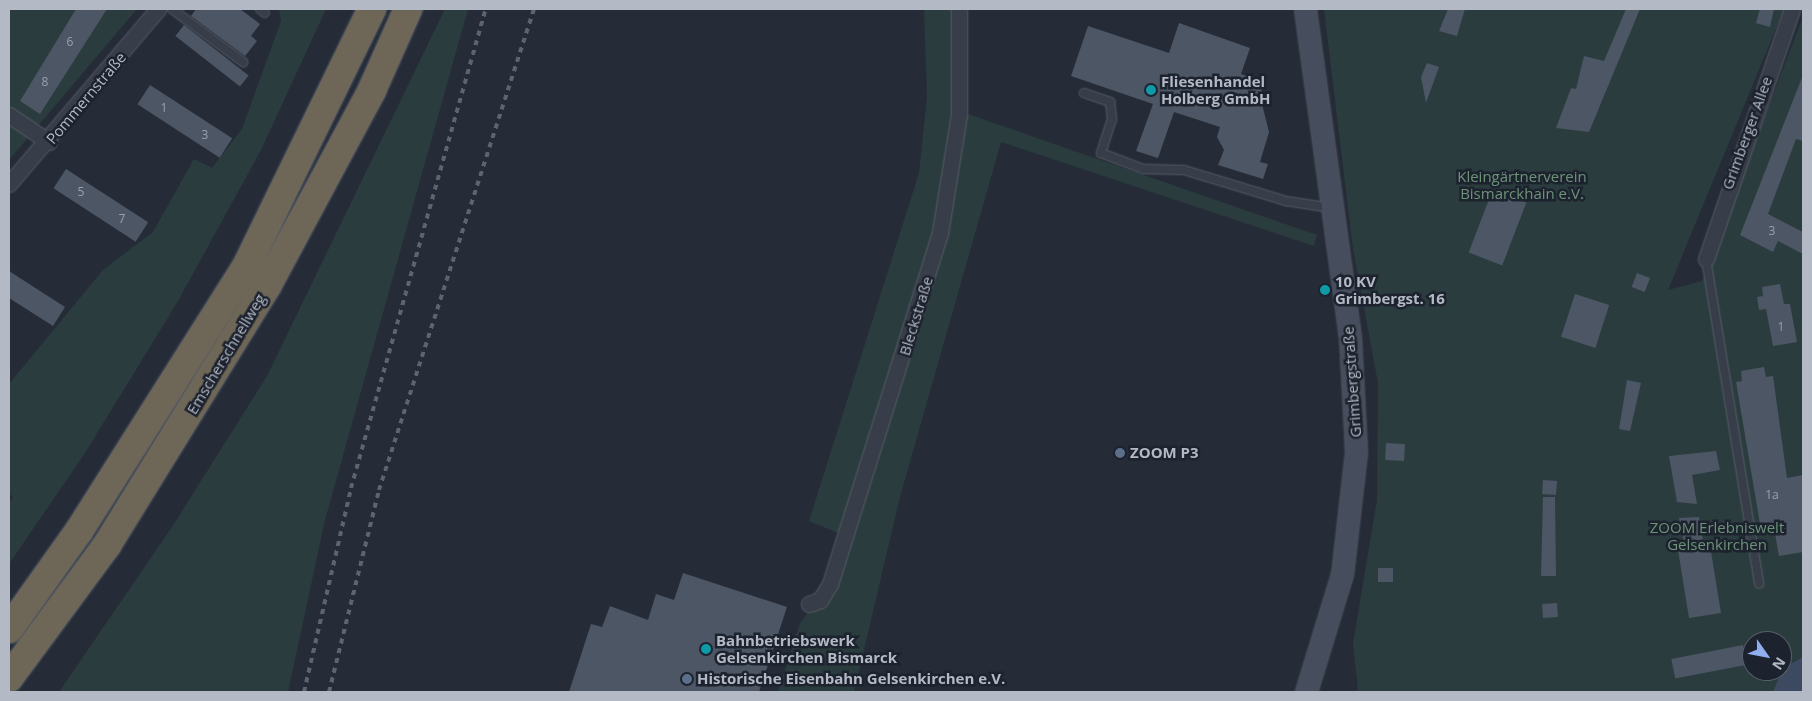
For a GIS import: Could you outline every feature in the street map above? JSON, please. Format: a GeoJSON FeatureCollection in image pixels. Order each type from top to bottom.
{"type":"FeatureCollection","features":[{"type":"Feature","properties":{"kind":"highway","name":"Emscherschnellweg"},"geometry":{"type":"LineString","coordinates":[[9,629],[79,531],[247,265],[372,9]]}},
{"type":"Feature","properties":{"kind":"highway","name":"Emscherschnellweg"},"geometry":{"type":"LineString","coordinates":[[9,678],[107,545],[267,286],[372,90],[408,9]]}},
{"type":"Feature","properties":{"kind":"street","name":"Pommernstraße"},"geometry":{"type":"LineString","coordinates":[[9,184],[49,142],[158,9]]}},
{"type":"Feature","properties":{"kind":"street","name":"Bleckstraße"},"geometry":{"type":"LineString","coordinates":[[809,604],[820,600],[830,584],[940,233],[959,114],[959,9]]}},
{"type":"Feature","properties":{"kind":"street","name":"Grimbergstraße"},"geometry":{"type":"LineString","coordinates":[[1305,9],[1350,337],[1356,452],[1342,574],[1306,692]]}},
{"type":"Feature","properties":{"kind":"street","name":"Grimberger Allee"},"geometry":{"type":"LineString","coordinates":[[1706,259],[1792,9]]}},
{"type":"Feature","properties":{"kind":"street"},"geometry":{"type":"LineString","coordinates":[[9,115],[49,142]]}},
{"type":"Feature","properties":{"kind":"lane"},"geometry":{"type":"LineString","coordinates":[[172,9],[244,62]]}},
{"type":"Feature","properties":{"kind":"lane"},"geometry":{"type":"LineString","coordinates":[[1084,93],[1110,102],[1112,119],[1101,153],[1144,169],[1184,170],[1286,201],[1332,209]]}},
{"type":"Feature","properties":{"kind":"lane"},"geometry":{"type":"LineString","coordinates":[[1706,259],[1759,584]]}},
{"type":"Feature","properties":{"kind":"green space"},"geometry":{"type":"Polygon","coordinates":[[[9,9],[137,9],[9,160],[9,9]]]}},
{"type":"Feature","properties":{"kind":"green space"},"geometry":{"type":"Polygon","coordinates":[[[279,9],[326,9],[261,150],[178,301],[85,453],[9,564],[9,504],[13,497],[9,493],[9,384],[103,270],[153,232],[194,159],[212,168],[242,129],[281,21],[279,9]]]}},
{"type":"Feature","properties":{"kind":"green space"},"geometry":{"type":"Polygon","coordinates":[[[445,9],[468,9],[325,520],[288,692],[59,692],[172,527],[267,376],[445,9]]]}},
{"type":"Feature","properties":{"kind":"green space"},"geometry":{"type":"Polygon","coordinates":[[[924,9],[955,9],[965,113],[1317,235],[1314,246],[1001,142],[900,497],[854,692],[778,692],[800,623],[819,598],[843,535],[809,521],[919,173],[927,97],[924,9]]]}},
{"type":"Feature","properties":{"kind":"green space","name":"Kleingärtnerverein Bismarckhain e.V."},"geometry":{"type":"Polygon","coordinates":[[[1324,9],[1784,9],[1668,290],[1702,281],[1803,17],[1803,692],[1354,692],[1358,690],[1353,644],[1377,500],[1378,383],[1353,249],[1324,9]]]}},
{"type":"Feature","properties":{"kind":"water"},"geometry":{"type":"Polygon","coordinates":[[[1803,657],[1803,692],[1773,692],[1778,681],[1792,681],[1792,663],[1803,657]]]}},
{"type":"Feature","properties":{"kind":"building"},"geometry":{"type":"Polygon","coordinates":[[[76,9],[107,9],[40,114],[20,101],[76,9]]]}},
{"type":"Feature","properties":{"kind":"building"},"geometry":{"type":"Polygon","coordinates":[[[196,9],[240,9],[260,24],[251,36],[257,41],[245,56],[191,16],[196,9]]]}},
{"type":"Feature","properties":{"kind":"building"},"geometry":{"type":"Polygon","coordinates":[[[1448,9],[1465,9],[1457,36],[1439,31],[1448,9]]]}},
{"type":"Feature","properties":{"kind":"building"},"geometry":{"type":"Polygon","coordinates":[[[1626,9],[1640,9],[1589,132],[1556,128],[1571,88],[1576,89],[1584,56],[1604,61],[1626,9]]]}},
{"type":"Feature","properties":{"kind":"building"},"geometry":{"type":"Polygon","coordinates":[[[1760,9],[1774,9],[1770,27],[1756,23],[1760,9]]]}},
{"type":"Feature","properties":{"kind":"building"},"geometry":{"type":"Polygon","coordinates":[[[1179,23],[1250,48],[1241,74],[1264,82],[1260,96],[1269,132],[1260,162],[1268,164],[1263,179],[1218,165],[1224,150],[1217,137],[1220,127],[1174,112],[1158,158],[1136,151],[1153,104],[1071,76],[1088,26],[1169,53],[1179,23]]]}},
{"type":"Feature","properties":{"kind":"building"},"geometry":{"type":"Polygon","coordinates":[[[184,25],[249,75],[240,87],[175,36],[184,25]]]}},
{"type":"Feature","properties":{"kind":"building"},"geometry":{"type":"Polygon","coordinates":[[[1427,63],[1439,67],[1426,103],[1421,77],[1427,63]]]}},
{"type":"Feature","properties":{"kind":"building"},"geometry":{"type":"Polygon","coordinates":[[[1803,75],[1803,141],[1796,139],[1768,214],[1803,232],[1803,254],[1778,241],[1773,252],[1740,235],[1803,75]]]}},
{"type":"Feature","properties":{"kind":"building"},"geometry":{"type":"Polygon","coordinates":[[[150,85],[232,138],[220,158],[137,104],[150,85]]]}},
{"type":"Feature","properties":{"kind":"building"},"geometry":{"type":"Polygon","coordinates":[[[66,169],[148,222],[136,242],[53,188],[66,169]]]}},
{"type":"Feature","properties":{"kind":"building"},"geometry":{"type":"Polygon","coordinates":[[[1493,189],[1527,202],[1502,265],[1469,252],[1493,189]]]}},
{"type":"Feature","properties":{"kind":"building"},"geometry":{"type":"Polygon","coordinates":[[[9,271],[65,307],[53,326],[9,298],[9,271]]]}},
{"type":"Feature","properties":{"kind":"building"},"geometry":{"type":"Polygon","coordinates":[[[1637,273],[1650,278],[1645,292],[1632,287],[1637,273]]]}},
{"type":"Feature","properties":{"kind":"building"},"geometry":{"type":"Polygon","coordinates":[[[1780,284],[1784,304],[1790,304],[1797,342],[1773,346],[1766,309],[1759,310],[1757,297],[1763,296],[1762,287],[1780,284]]]}},
{"type":"Feature","properties":{"kind":"building"},"geometry":{"type":"Polygon","coordinates":[[[1575,294],[1609,305],[1595,348],[1561,337],[1575,294]]]}},
{"type":"Feature","properties":{"kind":"building"},"geometry":{"type":"Polygon","coordinates":[[[1764,367],[1766,377],[1773,376],[1787,478],[1803,475],[1803,552],[1779,556],[1774,528],[1761,530],[1736,382],[1742,381],[1741,371],[1764,367]]]}},
{"type":"Feature","properties":{"kind":"building"},"geometry":{"type":"Polygon","coordinates":[[[1627,380],[1641,383],[1630,431],[1619,429],[1627,380]]]}},
{"type":"Feature","properties":{"kind":"building"},"geometry":{"type":"Polygon","coordinates":[[[1386,443],[1405,444],[1404,461],[1385,460],[1386,443]]]}},
{"type":"Feature","properties":{"kind":"building"},"geometry":{"type":"Polygon","coordinates":[[[1716,451],[1720,470],[1692,475],[1697,504],[1677,502],[1669,456],[1716,451]]]}},
{"type":"Feature","properties":{"kind":"building"},"geometry":{"type":"Polygon","coordinates":[[[1543,480],[1557,481],[1556,495],[1542,494],[1543,480]]]}},
{"type":"Feature","properties":{"kind":"building"},"geometry":{"type":"Polygon","coordinates":[[[1543,497],[1555,497],[1556,576],[1541,576],[1543,497]]]}},
{"type":"Feature","properties":{"kind":"building"},"geometry":{"type":"Polygon","coordinates":[[[1699,517],[1703,540],[1709,539],[1721,613],[1689,618],[1677,544],[1684,543],[1679,518],[1699,517]]]}},
{"type":"Feature","properties":{"kind":"building"},"geometry":{"type":"Polygon","coordinates":[[[1378,568],[1393,568],[1393,582],[1378,582],[1378,568]]]}},
{"type":"Feature","properties":{"kind":"building","name":"Bahnbetriebswerk Gelsenkirchen Bismarck"},"geometry":{"type":"Polygon","coordinates":[[[683,573],[787,607],[759,692],[569,692],[591,624],[602,627],[610,606],[648,620],[656,594],[674,600],[683,573]]]}},
{"type":"Feature","properties":{"kind":"building"},"geometry":{"type":"Polygon","coordinates":[[[1557,603],[1558,617],[1543,618],[1542,604],[1557,603]]]}},
{"type":"Feature","properties":{"kind":"building"},"geometry":{"type":"Polygon","coordinates":[[[1742,645],[1742,666],[1675,679],[1671,659],[1742,645]]]}},
{"type":"Feature","properties":{"kind":"railway"},"geometry":{"type":"LineString","coordinates":[[304,692],[351,488],[486,9]]}},
{"type":"Feature","properties":{"kind":"railway"},"geometry":{"type":"LineString","coordinates":[[329,692],[379,490],[534,9]]}},
{"type":"Feature","properties":{"kind":"place","name":"Fliesenhandel Holberg GmbH"},"geometry":{"type":"Point","coordinates":[1151,90]}},
{"type":"Feature","properties":{"kind":"place","name":"10 KV Grimbergst. 16"},"geometry":{"type":"Point","coordinates":[1325,290]}},
{"type":"Feature","properties":{"kind":"place","name":"ZOOM P3"},"geometry":{"type":"Point","coordinates":[1120,453]}},
{"type":"Feature","properties":{"kind":"place","name":"Bahnbetriebswerk Gelsenkirchen Bismarck"},"geometry":{"type":"Point","coordinates":[706,649]}},
{"type":"Feature","properties":{"kind":"place","name":"Historische Eisenbahn Gelsenkirchen e.V."},"geometry":{"type":"Point","coordinates":[687,679]}},
{"type":"Feature","properties":{"kind":"park label","name":"ZOOM Erlebniswelt Gelsenkirchen"},"geometry":{"type":"Point","coordinates":[1717,536]}}]}
